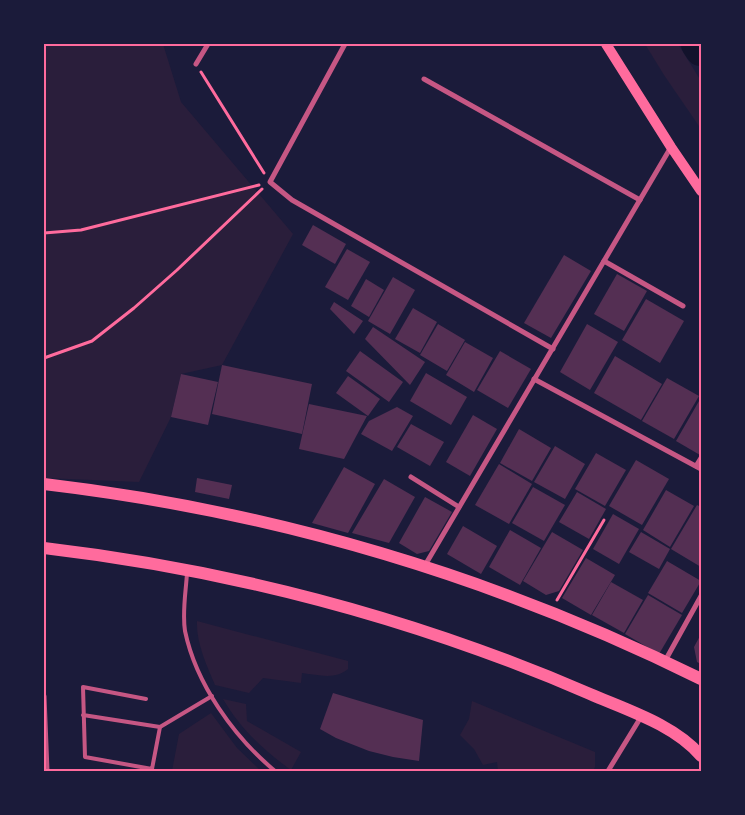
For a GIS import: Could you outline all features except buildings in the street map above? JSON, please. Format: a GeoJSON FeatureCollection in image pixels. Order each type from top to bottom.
{"type":"FeatureCollection","features":[{"type":"Feature","properties":{"kind":"main road"},"geometry":{"type":"LineString","coordinates":[[606,44],[701,191]]}},
{"type":"Feature","properties":{"kind":"main road"},"geometry":{"type":"LineString","coordinates":[[44,488],[120,494],[214,511],[307,533],[424,567],[491,589],[550,612],[701,679]]}},
{"type":"Feature","properties":{"kind":"main road"},"geometry":{"type":"LineString","coordinates":[[44,548],[187,570],[309,598],[438,636],[528,668],[641,717],[676,734],[688,742],[701,756]]}},
{"type":"Feature","properties":{"kind":"street"},"geometry":{"type":"LineString","coordinates":[[196,64],[208,44]]}},
{"type":"Feature","properties":{"kind":"street"},"geometry":{"type":"LineString","coordinates":[[346,44],[270,182],[292,200],[552,349]]}},
{"type":"Feature","properties":{"kind":"street"},"geometry":{"type":"LineString","coordinates":[[424,79],[640,200]]}},
{"type":"Feature","properties":{"kind":"street"},"geometry":{"type":"LineString","coordinates":[[424,567],[671,147]]}},
{"type":"Feature","properties":{"kind":"street"},"geometry":{"type":"LineString","coordinates":[[604,261],[683,306]]}},
{"type":"Feature","properties":{"kind":"street"},"geometry":{"type":"LineString","coordinates":[[534,380],[699,468],[701,458]]}},
{"type":"Feature","properties":{"kind":"street"},"geometry":{"type":"LineString","coordinates":[[411,477],[459,507]]}},
{"type":"Feature","properties":{"kind":"street"},"geometry":{"type":"LineString","coordinates":[[664,661],[701,596]]}},
{"type":"Feature","properties":{"kind":"street"},"geometry":{"type":"LineString","coordinates":[[44,696],[47,771]]}},
{"type":"Feature","properties":{"kind":"street"},"geometry":{"type":"LineString","coordinates":[[608,771],[641,717]]}},
{"type":"Feature","properties":{"kind":"lane"},"geometry":{"type":"LineString","coordinates":[[187,570],[184,618],[185,631],[193,655],[212,696],[229,722],[245,742],[275,771]]}},
{"type":"Feature","properties":{"kind":"lane"},"geometry":{"type":"LineString","coordinates":[[146,700],[83,687],[85,757],[152,769],[160,727]]}},
{"type":"Feature","properties":{"kind":"lane"},"geometry":{"type":"LineString","coordinates":[[84,715],[160,727],[212,696]]}},
{"type":"Feature","properties":{"kind":"path"},"geometry":{"type":"LineString","coordinates":[[196,64],[270,182]]}},
{"type":"Feature","properties":{"kind":"path"},"geometry":{"type":"LineString","coordinates":[[44,233],[81,230],[270,182]]}},
{"type":"Feature","properties":{"kind":"path"},"geometry":{"type":"LineString","coordinates":[[44,358],[92,340],[134,308],[270,182]]}},
{"type":"Feature","properties":{"kind":"path"},"geometry":{"type":"LineString","coordinates":[[550,612],[604,520]]}},
{"type":"Feature","properties":{"kind":"shaded area"},"geometry":{"type":"Polygon","coordinates":[[[44,44],[163,44],[181,102],[293,234],[222,365],[181,374],[171,417],[139,482],[44,478],[44,44]]]}},
{"type":"Feature","properties":{"kind":"shaded area"},"geometry":{"type":"Polygon","coordinates":[[[645,44],[678,44],[701,81],[701,129],[664,75],[645,44]]]}},
{"type":"Feature","properties":{"kind":"shaded area"},"geometry":{"type":"Polygon","coordinates":[[[197,621],[348,661],[348,669],[332,676],[302,673],[301,683],[263,678],[249,693],[215,685],[200,646],[197,621]]]}},
{"type":"Feature","properties":{"kind":"shaded area"},"geometry":{"type":"Polygon","coordinates":[[[223,699],[246,704],[247,721],[301,752],[291,770],[253,738],[237,720],[223,699]]]}},
{"type":"Feature","properties":{"kind":"shaded area"},"geometry":{"type":"Polygon","coordinates":[[[472,701],[595,752],[595,767],[593,771],[498,771],[497,762],[483,765],[474,749],[460,735],[469,719],[472,701]]]}},
{"type":"Feature","properties":{"kind":"shaded area"},"geometry":{"type":"Polygon","coordinates":[[[211,713],[237,748],[261,771],[172,771],[179,734],[211,713]]]}},
{"type":"Feature","properties":{"kind":"waterway"},"geometry":{"type":"LineString","coordinates":[[697,44],[701,50]]}}]}
